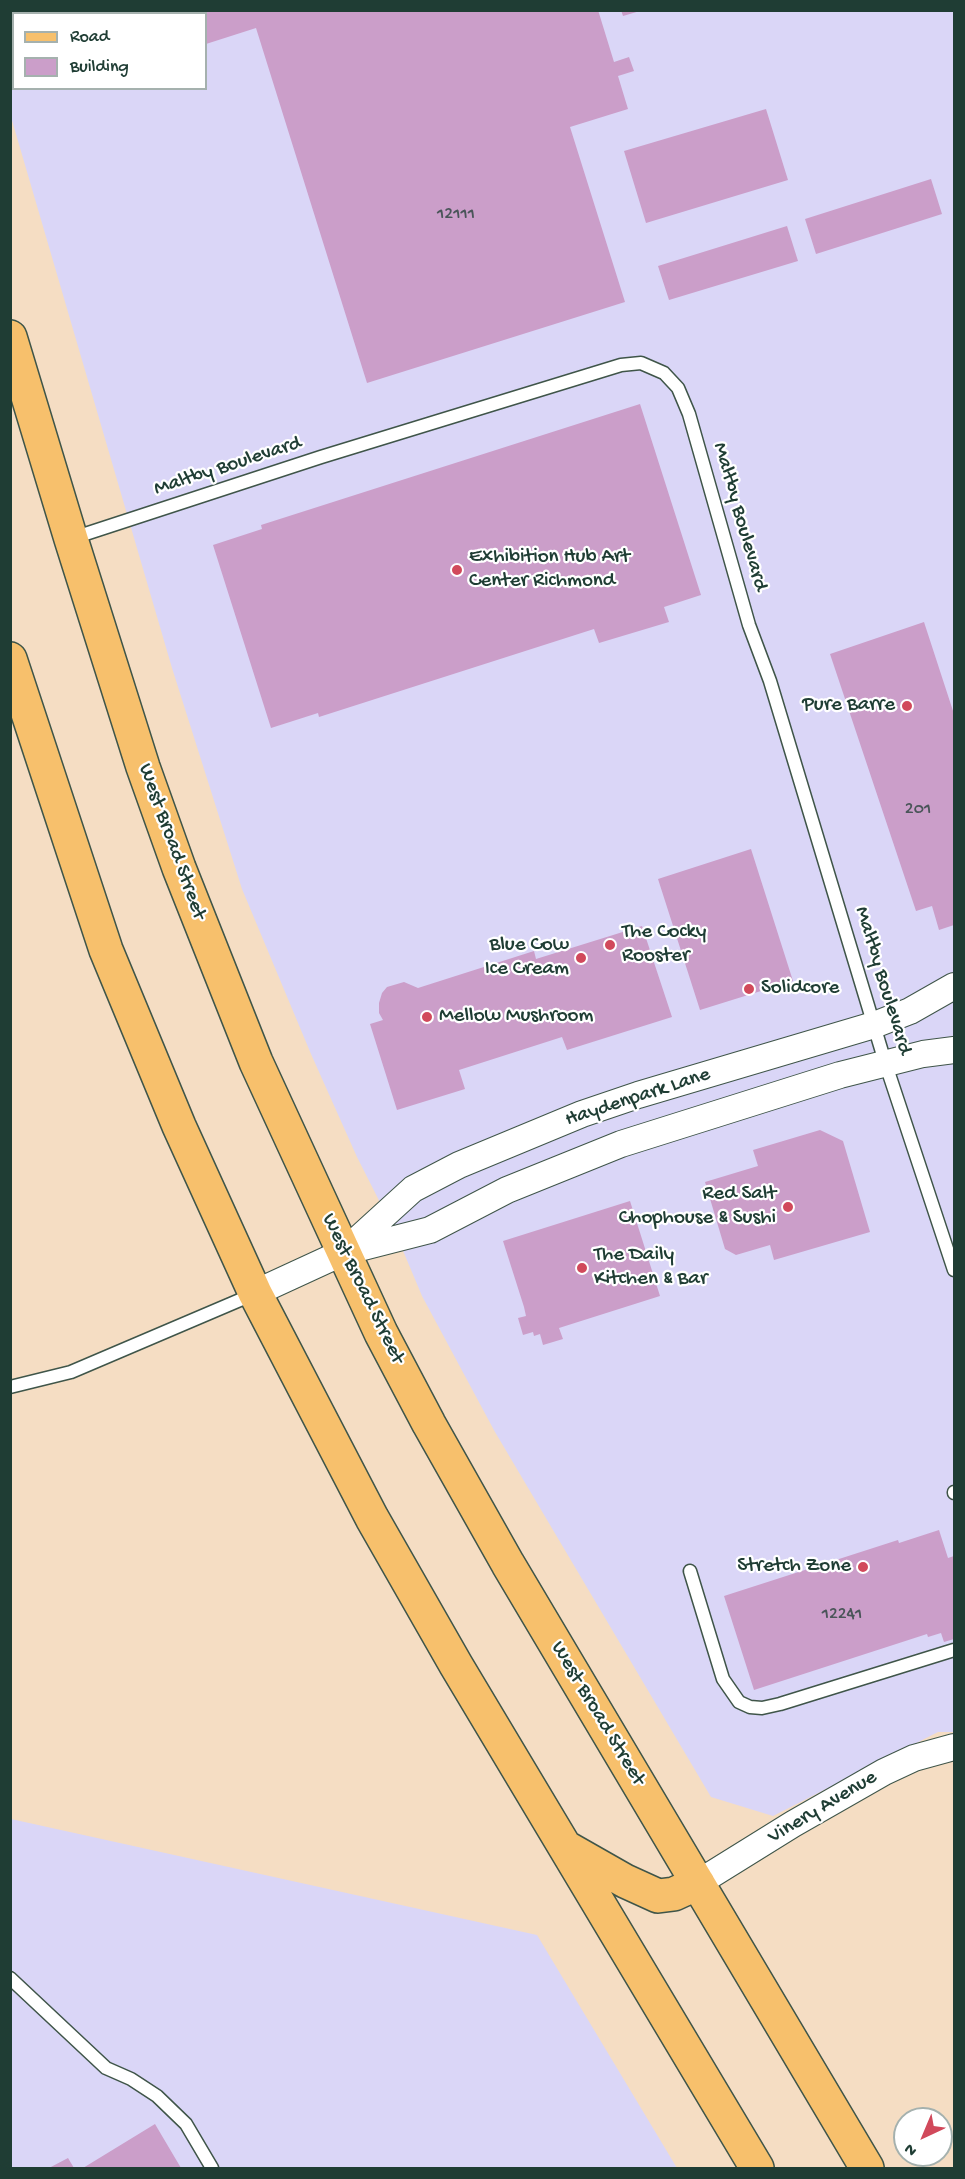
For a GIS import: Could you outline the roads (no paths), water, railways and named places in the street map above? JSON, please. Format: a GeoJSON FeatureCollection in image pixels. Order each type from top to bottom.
{"type":"FeatureCollection","features":[{"type":"Feature","properties":{"kind":"main road","name":"West Broad Street"},"geometry":{"type":"LineString","coordinates":[[10,338],[143,767],[187,891],[256,1062],[381,1333],[429,1424],[519,1583],[867,2169]]}},
{"type":"Feature","properties":{"kind":"main road"},"geometry":{"type":"LineString","coordinates":[[10,659],[106,950],[179,1126],[255,1293],[372,1518],[456,1665],[756,2169]]}},
{"type":"Feature","properties":{"kind":"main road"},"geometry":{"type":"LineString","coordinates":[[565,1847],[625,1881],[658,1896],[674,1894],[698,1883]]}},
{"type":"Feature","properties":{"kind":"street","name":"Haydenpark Lane"},"geometry":{"type":"LineString","coordinates":[[344,1252],[414,1188],[459,1165],[582,1114],[638,1095],[874,1025],[910,1011],[954,986]]}},
{"type":"Feature","properties":{"kind":"street","name":"Haydenpark Lane"},"geometry":{"type":"LineString","coordinates":[[255,1293],[344,1252],[430,1230],[507,1190],[621,1144],[885,1062],[954,1050]]}},
{"type":"Feature","properties":{"kind":"street","name":"Vinery Avenue"},"geometry":{"type":"LineString","coordinates":[[698,1883],[793,1824],[884,1772],[914,1758],[954,1747]]}},
{"type":"Feature","properties":{"kind":"lane","name":"Maltby Boulevard"},"geometry":{"type":"LineString","coordinates":[[71,539],[321,457],[621,365],[641,363],[664,373],[678,388],[689,414],[749,625],[770,681],[885,1062],[954,1270]]}},
{"type":"Feature","properties":{"kind":"lane"},"geometry":{"type":"LineString","coordinates":[[10,1387],[71,1372],[255,1293]]}},
{"type":"Feature","properties":{"kind":"lane"},"geometry":{"type":"LineString","coordinates":[[690,1571],[723,1679],[740,1702],[750,1707],[762,1708],[780,1704],[954,1650]]}},
{"type":"Feature","properties":{"kind":"lane"},"geometry":{"type":"LineString","coordinates":[[10,1978],[105,2068],[131,2079],[157,2096],[186,2124],[212,2169]]}},
{"type":"Feature","properties":{"kind":"place","name":"Exhibition Hub Art Center Richmond"},"geometry":{"type":"Point","coordinates":[457,570]}},
{"type":"Feature","properties":{"kind":"place","name":"Pure Barre"},"geometry":{"type":"Point","coordinates":[907,706]}},
{"type":"Feature","properties":{"kind":"place","name":"The Cocky Rooster"},"geometry":{"type":"Point","coordinates":[610,945]}},
{"type":"Feature","properties":{"kind":"place","name":"Blue Cow Ice Cream"},"geometry":{"type":"Point","coordinates":[581,958]}},
{"type":"Feature","properties":{"kind":"place","name":"Solidcore"},"geometry":{"type":"Point","coordinates":[749,989]}},
{"type":"Feature","properties":{"kind":"place","name":"Mellow Mushroom"},"geometry":{"type":"Point","coordinates":[427,1017]}},
{"type":"Feature","properties":{"kind":"place","name":"Red Salt Chophouse & Sushi"},"geometry":{"type":"Point","coordinates":[788,1207]}},
{"type":"Feature","properties":{"kind":"place","name":"The Daily Kitchen & Bar"},"geometry":{"type":"Point","coordinates":[582,1268]}},
{"type":"Feature","properties":{"kind":"place","name":"Stretch Zone"},"geometry":{"type":"Point","coordinates":[863,1567]}}]}
